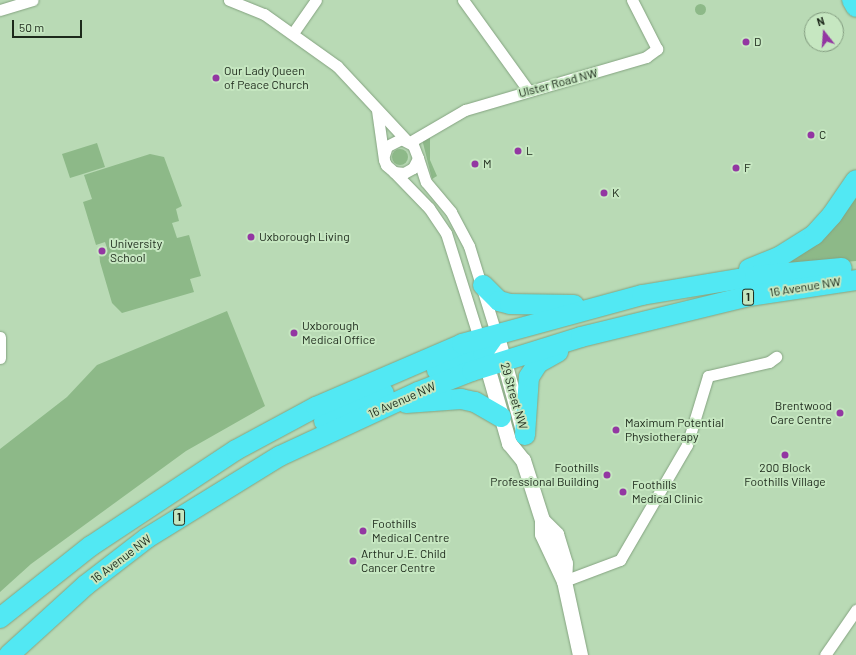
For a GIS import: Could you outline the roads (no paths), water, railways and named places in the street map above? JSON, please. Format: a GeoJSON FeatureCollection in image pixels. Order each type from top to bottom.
{"type":"FeatureCollection","features":[{"type":"Feature","properties":{"kind":"highway"},"geometry":{"type":"LineString","coordinates":[[852,0],[856,7]]}},
{"type":"Feature","properties":{"kind":"highway"},"geometry":{"type":"LineString","coordinates":[[721,280],[779,257],[804,243],[832,215],[856,180]]}},
{"type":"Feature","properties":{"kind":"highway","name":"16 Avenue NW"},"geometry":{"type":"LineString","coordinates":[[0,618],[91,546],[236,450],[316,407],[490,350],[594,306],[721,280],[856,268]]}},
{"type":"Feature","properties":{"kind":"highway","name":"16 Avenue NW"},"geometry":{"type":"LineString","coordinates":[[9,655],[86,585],[147,538],[240,479],[280,456],[372,413],[490,350],[581,337],[750,296],[856,280]]}},
{"type":"Feature","properties":{"kind":"highway"},"geometry":{"type":"LineString","coordinates":[[483,285],[500,301],[510,304],[594,306]]}},
{"type":"Feature","properties":{"kind":"highway"},"geometry":{"type":"LineString","coordinates":[[525,435],[532,370],[538,363],[581,337]]}},
{"type":"Feature","properties":{"kind":"highway"},"geometry":{"type":"LineString","coordinates":[[86,585],[106,560],[147,524],[249,460],[354,405],[490,350]]}},
{"type":"Feature","properties":{"kind":"highway"},"geometry":{"type":"LineString","coordinates":[[372,413],[403,403],[461,399],[475,402],[501,417]]}},
{"type":"Feature","properties":{"kind":"street"},"geometry":{"type":"LineString","coordinates":[[0,10],[32,0]]}},
{"type":"Feature","properties":{"kind":"street"},"geometry":{"type":"LineString","coordinates":[[229,0],[264,14],[338,66],[377,110],[408,141],[418,158],[426,182],[452,214],[470,246],[483,285],[490,350]]}},
{"type":"Feature","properties":{"kind":"street"},"geometry":{"type":"LineString","coordinates":[[293,33],[316,0]]}},
{"type":"Feature","properties":{"kind":"street"},"geometry":{"type":"LineString","coordinates":[[463,0],[528,90]]}},
{"type":"Feature","properties":{"kind":"street","name":"Ulster Road NW"},"geometry":{"type":"LineString","coordinates":[[408,141],[465,110],[528,90],[646,58],[657,49],[632,0]]}},
{"type":"Feature","properties":{"kind":"street"},"geometry":{"type":"LineString","coordinates":[[377,110],[386,165],[429,208],[446,233],[490,350]]}},
{"type":"Feature","properties":{"kind":"street"},"geometry":{"type":"LineString","coordinates":[[384,155],[391,142],[408,141]]}},
{"type":"Feature","properties":{"kind":"street"},"geometry":{"type":"LineString","coordinates":[[394,172],[409,171],[418,158]]}},
{"type":"Feature","properties":{"kind":"street"},"geometry":{"type":"LineString","coordinates":[[0,337],[0,358]]}},
{"type":"Feature","properties":{"kind":"street","name":"29 Street NW"},"geometry":{"type":"LineString","coordinates":[[490,350],[501,417],[509,443],[523,460],[542,520],[556,534],[565,563],[564,581],[580,655]]}},
{"type":"Feature","properties":{"kind":"street","name":"29 Street NW"},"geometry":{"type":"LineString","coordinates":[[490,350],[525,435],[523,460]]}},
{"type":"Feature","properties":{"kind":"street"},"geometry":{"type":"LineString","coordinates":[[564,581],[620,560],[687,445],[708,376],[769,362],[776,357]]}},
{"type":"Feature","properties":{"kind":"street"},"geometry":{"type":"LineString","coordinates":[[824,655],[856,610]]}},
{"type":"Feature","properties":{"kind":"place","name":"D"},"geometry":{"type":"Point","coordinates":[746,42]}},
{"type":"Feature","properties":{"kind":"place","name":"Our Lady Queen of Peace Church"},"geometry":{"type":"Point","coordinates":[216,78]}},
{"type":"Feature","properties":{"kind":"place","name":"C"},"geometry":{"type":"Point","coordinates":[811,135]}},
{"type":"Feature","properties":{"kind":"place","name":"L"},"geometry":{"type":"Point","coordinates":[518,151]}},
{"type":"Feature","properties":{"kind":"place","name":"M"},"geometry":{"type":"Point","coordinates":[475,164]}},
{"type":"Feature","properties":{"kind":"place","name":"F"},"geometry":{"type":"Point","coordinates":[736,168]}},
{"type":"Feature","properties":{"kind":"place","name":"K"},"geometry":{"type":"Point","coordinates":[604,193]}},
{"type":"Feature","properties":{"kind":"place","name":"Uxborough Living"},"geometry":{"type":"Point","coordinates":[251,237]}},
{"type":"Feature","properties":{"kind":"place","name":"University School"},"geometry":{"type":"Point","coordinates":[102,251]}},
{"type":"Feature","properties":{"kind":"place","name":"Uxborough Medical Office"},"geometry":{"type":"Point","coordinates":[294,333]}},
{"type":"Feature","properties":{"kind":"place","name":"Brentwood Care Centre"},"geometry":{"type":"Point","coordinates":[840,413]}},
{"type":"Feature","properties":{"kind":"place","name":"Maximum Potential Physiotherapy"},"geometry":{"type":"Point","coordinates":[616,430]}},
{"type":"Feature","properties":{"kind":"place","name":"200 Block Foothills Village"},"geometry":{"type":"Point","coordinates":[785,455]}},
{"type":"Feature","properties":{"kind":"place","name":"Foothills Professional Building"},"geometry":{"type":"Point","coordinates":[607,475]}},
{"type":"Feature","properties":{"kind":"place","name":"Foothills Medical Clinic"},"geometry":{"type":"Point","coordinates":[623,492]}},
{"type":"Feature","properties":{"kind":"place","name":"Foothills Medical Centre"},"geometry":{"type":"Point","coordinates":[363,531]}},
{"type":"Feature","properties":{"kind":"place","name":"Arthur J.E. Child Cancer Centre"},"geometry":{"type":"Point","coordinates":[353,561]}}]}
